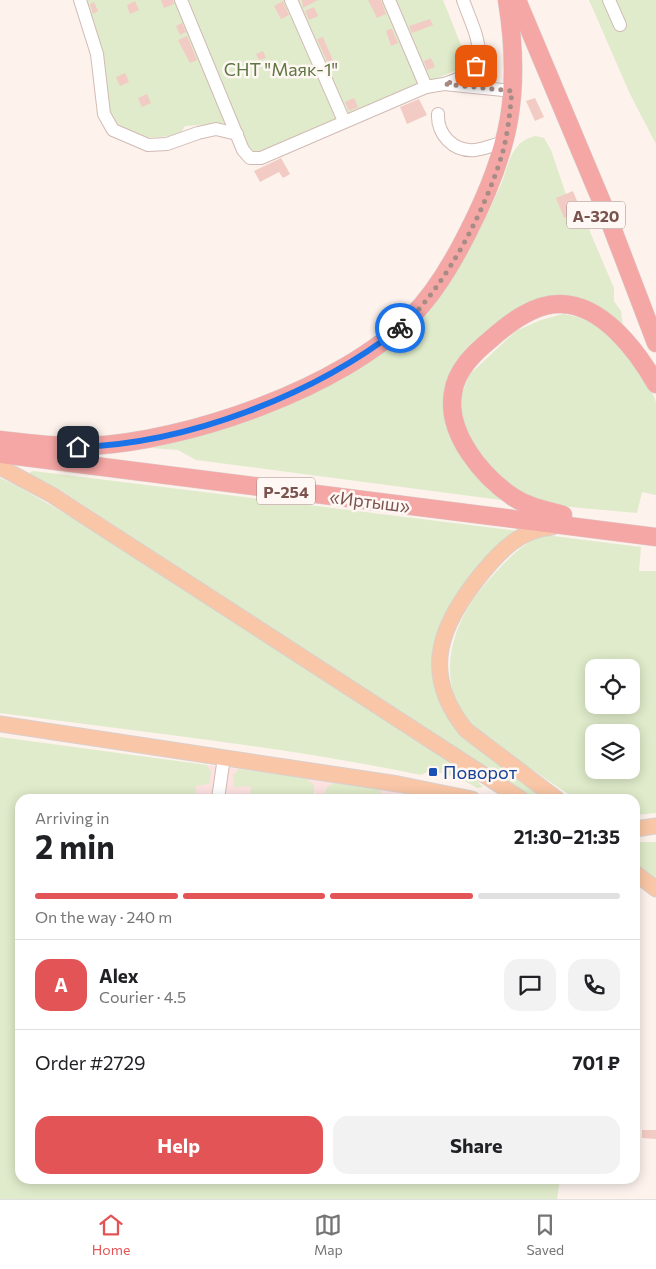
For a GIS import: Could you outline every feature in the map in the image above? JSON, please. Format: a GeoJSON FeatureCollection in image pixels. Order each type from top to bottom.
{"type":"FeatureCollection","features":[{"type":"Feature","properties":{"kind":"highway"},"geometry":{"type":"LineString","coordinates":[[0,440],[64,447],[115,444],[158,436],[269,403],[346,365],[401,327],[434,291],[455,257],[484,201],[505,142],[512,91],[511,31],[507,0]]}},
{"type":"Feature","properties":{"kind":"highway","name":"А-320"},"geometry":{"type":"LineString","coordinates":[[517,0],[606,212],[654,336]]}},
{"type":"Feature","properties":{"kind":"highway","name":"А-320"},"geometry":{"type":"LineString","coordinates":[[543,64],[596,215],[655,368]]}},
{"type":"Feature","properties":{"kind":"highway"},"geometry":{"type":"LineString","coordinates":[[568,521],[514,498],[491,478],[471,453],[458,431],[452,402],[455,384],[464,367],[492,337],[518,318],[539,308],[561,304],[582,308],[603,321],[628,344],[646,367],[656,384]]}},
{"type":"Feature","properties":{"kind":"highway","name":"«Иртыш»"},"geometry":{"type":"LineString","coordinates":[[0,445],[568,521]]}},
{"type":"Feature","properties":{"kind":"highway","name":"«Иртыш»"},"geometry":{"type":"LineString","coordinates":[[0,454],[653,531]]}},
{"type":"Feature","properties":{"kind":"main road"},"geometry":{"type":"LineString","coordinates":[[0,467],[52,495],[513,794]]}},
{"type":"Feature","properties":{"kind":"main road"},"geometry":{"type":"LineString","coordinates":[[550,794],[485,746],[456,718],[443,687],[441,652],[447,626],[456,606],[504,549],[517,538],[532,530],[568,521]]}},
{"type":"Feature","properties":{"kind":"main road"},"geometry":{"type":"LineString","coordinates":[[0,724],[398,784],[447,794]]}},
{"type":"Feature","properties":{"kind":"main road"},"geometry":{"type":"LineString","coordinates":[[640,828],[656,826]]}},
{"type":"Feature","properties":{"kind":"main road"},"geometry":{"type":"LineString","coordinates":[[640,877],[656,889]]}},
{"type":"Feature","properties":{"kind":"street"},"geometry":{"type":"LineString","coordinates":[[80,0],[97,54],[104,114],[113,130],[148,145],[167,144],[198,132],[216,130],[237,134]]}},
{"type":"Feature","properties":{"kind":"street"},"geometry":{"type":"LineString","coordinates":[[181,0],[246,155],[256,159],[426,87],[444,84],[469,73],[480,58],[480,47],[463,0]]}},
{"type":"Feature","properties":{"kind":"street"},"geometry":{"type":"LineString","coordinates":[[291,0],[344,122]]}},
{"type":"Feature","properties":{"kind":"street"},"geometry":{"type":"LineString","coordinates":[[389,0],[426,87]]}},
{"type":"Feature","properties":{"kind":"street"},"geometry":{"type":"LineString","coordinates":[[609,0],[620,25]]}},
{"type":"Feature","properties":{"kind":"street"},"geometry":{"type":"LineString","coordinates":[[444,84],[512,91]]}},
{"type":"Feature","properties":{"kind":"street"},"geometry":{"type":"LineString","coordinates":[[438,114],[438,123],[447,141],[456,146],[473,150],[505,142]]}},
{"type":"Feature","properties":{"kind":"street"},"geometry":{"type":"LineString","coordinates":[[219,794],[224,757]]}},
{"type":"Feature","properties":{"kind":"shaded area"},"geometry":{"type":"Polygon","coordinates":[[[207,765],[239,769],[233,775],[252,786],[251,794],[196,794],[196,786],[211,772],[207,765]]]}},
{"type":"Feature","properties":{"kind":"shaded area"},"geometry":{"type":"Polygon","coordinates":[[[305,778],[410,794],[315,794],[305,778]]]}},
{"type":"Feature","properties":{"kind":"green space","name":"СНТ \"Маяк-1\""},"geometry":{"type":"Polygon","coordinates":[[[83,0],[443,0],[469,65],[252,155],[228,123],[185,126],[179,136],[135,138],[107,123],[83,0]]]}},
{"type":"Feature","properties":{"kind":"green space"},"geometry":{"type":"Polygon","coordinates":[[[589,0],[656,0],[656,144],[630,94],[589,0]]]}},
{"type":"Feature","properties":{"kind":"green space"},"geometry":{"type":"Polygon","coordinates":[[[535,136],[544,138],[551,150],[575,221],[587,218],[590,232],[614,288],[614,301],[621,311],[623,327],[591,304],[503,323],[445,398],[501,500],[196,460],[178,450],[152,448],[221,429],[300,399],[374,359],[404,337],[427,314],[458,270],[501,184],[514,151],[523,141],[535,136]]]}},
{"type":"Feature","properties":{"kind":"green space"},"geometry":{"type":"Polygon","coordinates":[[[563,314],[590,322],[612,338],[630,359],[650,389],[656,403],[656,495],[642,492],[637,513],[538,504],[498,476],[475,445],[464,424],[461,409],[462,394],[469,375],[516,331],[541,320],[563,314]]]}},
{"type":"Feature","properties":{"kind":"green space"},"geometry":{"type":"Polygon","coordinates":[[[33,471],[519,531],[511,539],[435,650],[465,736],[484,753],[535,790],[536,794],[525,794],[59,489],[29,473],[33,471]]]}},
{"type":"Feature","properties":{"kind":"green space"},"geometry":{"type":"Polygon","coordinates":[[[0,478],[85,525],[473,777],[483,787],[477,788],[461,779],[431,770],[421,775],[211,740],[0,713],[0,478]]]}},
{"type":"Feature","properties":{"kind":"green space"},"geometry":{"type":"Polygon","coordinates":[[[545,535],[641,547],[639,571],[656,571],[656,813],[640,815],[640,794],[568,794],[486,739],[474,729],[461,712],[453,693],[450,673],[451,654],[456,634],[474,598],[513,554],[545,535]]]}},
{"type":"Feature","properties":{"kind":"green space"},"geometry":{"type":"Polygon","coordinates":[[[0,737],[207,765],[211,772],[209,784],[196,786],[196,794],[15,794],[15,1184],[559,1184],[557,1199],[0,1199],[0,737]]]}},
{"type":"Feature","properties":{"kind":"green space"},"geometry":{"type":"Polygon","coordinates":[[[239,769],[305,778],[314,785],[314,794],[250,794],[251,786],[234,787],[233,775],[239,769]]]}},
{"type":"Feature","properties":{"kind":"green space"},"geometry":{"type":"Polygon","coordinates":[[[338,781],[378,788],[382,794],[325,794],[327,787],[338,781]]]}},
{"type":"Feature","properties":{"kind":"green space"},"geometry":{"type":"Polygon","coordinates":[[[640,842],[656,842],[656,879],[640,868],[640,842]]]}},
{"type":"Feature","properties":{"kind":"building"},"geometry":{"type":"Polygon","coordinates":[[[161,0],[173,0],[174,4],[164,8],[161,0]]]}},
{"type":"Feature","properties":{"kind":"building"},"geometry":{"type":"Polygon","coordinates":[[[302,0],[318,0],[303,8],[302,0]]]}},
{"type":"Feature","properties":{"kind":"building"},"geometry":{"type":"Polygon","coordinates":[[[368,0],[381,0],[386,14],[377,18],[368,0]]]}},
{"type":"Feature","properties":{"kind":"building"},"geometry":{"type":"Polygon","coordinates":[[[135,1],[139,10],[130,14],[127,5],[135,1]]]}},
{"type":"Feature","properties":{"kind":"building"},"geometry":{"type":"Polygon","coordinates":[[[283,1],[289,15],[281,19],[274,6],[283,1]]]}},
{"type":"Feature","properties":{"kind":"building"},"geometry":{"type":"Polygon","coordinates":[[[94,2],[98,11],[93,14],[90,4],[94,2]]]}},
{"type":"Feature","properties":{"kind":"building"},"geometry":{"type":"Polygon","coordinates":[[[314,7],[318,16],[309,20],[305,11],[314,7]]]}},
{"type":"Feature","properties":{"kind":"building"},"geometry":{"type":"Polygon","coordinates":[[[430,19],[433,25],[412,33],[409,26],[430,19]]]}},
{"type":"Feature","properties":{"kind":"building"},"geometry":{"type":"Polygon","coordinates":[[[182,23],[186,32],[180,35],[176,26],[182,23]]]}},
{"type":"Feature","properties":{"kind":"building"},"geometry":{"type":"Polygon","coordinates":[[[392,29],[398,43],[391,46],[386,31],[392,29]]]}},
{"type":"Feature","properties":{"kind":"building"},"geometry":{"type":"Polygon","coordinates":[[[187,36],[197,60],[190,63],[178,40],[187,36]]]}},
{"type":"Feature","properties":{"kind":"building"},"geometry":{"type":"Polygon","coordinates":[[[323,37],[336,68],[331,70],[317,39],[323,37]]]}},
{"type":"Feature","properties":{"kind":"building"},"geometry":{"type":"Polygon","coordinates":[[[263,51],[266,58],[259,60],[256,54],[263,51]]]}},
{"type":"Feature","properties":{"kind":"building"},"geometry":{"type":"Polygon","coordinates":[[[431,58],[435,67],[427,70],[424,61],[431,58]]]}},
{"type":"Feature","properties":{"kind":"building"},"geometry":{"type":"Polygon","coordinates":[[[125,73],[129,82],[120,86],[116,77],[125,73]]]}},
{"type":"Feature","properties":{"kind":"building"},"geometry":{"type":"Polygon","coordinates":[[[147,94],[151,103],[142,107],[138,98],[147,94]]]}},
{"type":"Feature","properties":{"kind":"building"},"geometry":{"type":"Polygon","coordinates":[[[354,98],[358,107],[349,111],[345,102],[354,98]]]}},
{"type":"Feature","properties":{"kind":"building"},"geometry":{"type":"Polygon","coordinates":[[[535,98],[544,117],[535,121],[526,101],[535,98]]]}},
{"type":"Feature","properties":{"kind":"building"},"geometry":{"type":"Polygon","coordinates":[[[419,99],[427,115],[407,124],[400,107],[419,99]]]}},
{"type":"Feature","properties":{"kind":"building"},"geometry":{"type":"Polygon","coordinates":[[[281,158],[290,174],[283,178],[279,172],[260,182],[254,171],[281,158]]]}},
{"type":"Feature","properties":{"kind":"building"},"geometry":{"type":"Polygon","coordinates":[[[573,191],[583,216],[570,222],[568,216],[564,218],[556,198],[573,191]]]}},
{"type":"Feature","properties":{"kind":"building"},"geometry":{"type":"Polygon","coordinates":[[[642,1130],[656,1130],[656,1139],[642,1138],[642,1130]]]}},
{"type":"Feature","properties":{"kind":"way so far"},"geometry":{"type":"LineString","coordinates":[[400,328],[424,304],[455,257],[484,201],[503,152],[509,126],[512,91],[444,84],[459,80],[476,66]]}},
{"type":"Feature","properties":{"kind":"place","name":"Поворот"},"geometry":{"type":"Point","coordinates":[433,772]}},
{"type":"Feature","properties":{"kind":"route"},"geometry":{"type":"LineString","coordinates":[[78,447],[115,444],[166,435],[269,403],[346,365],[400,328]]}}]}
